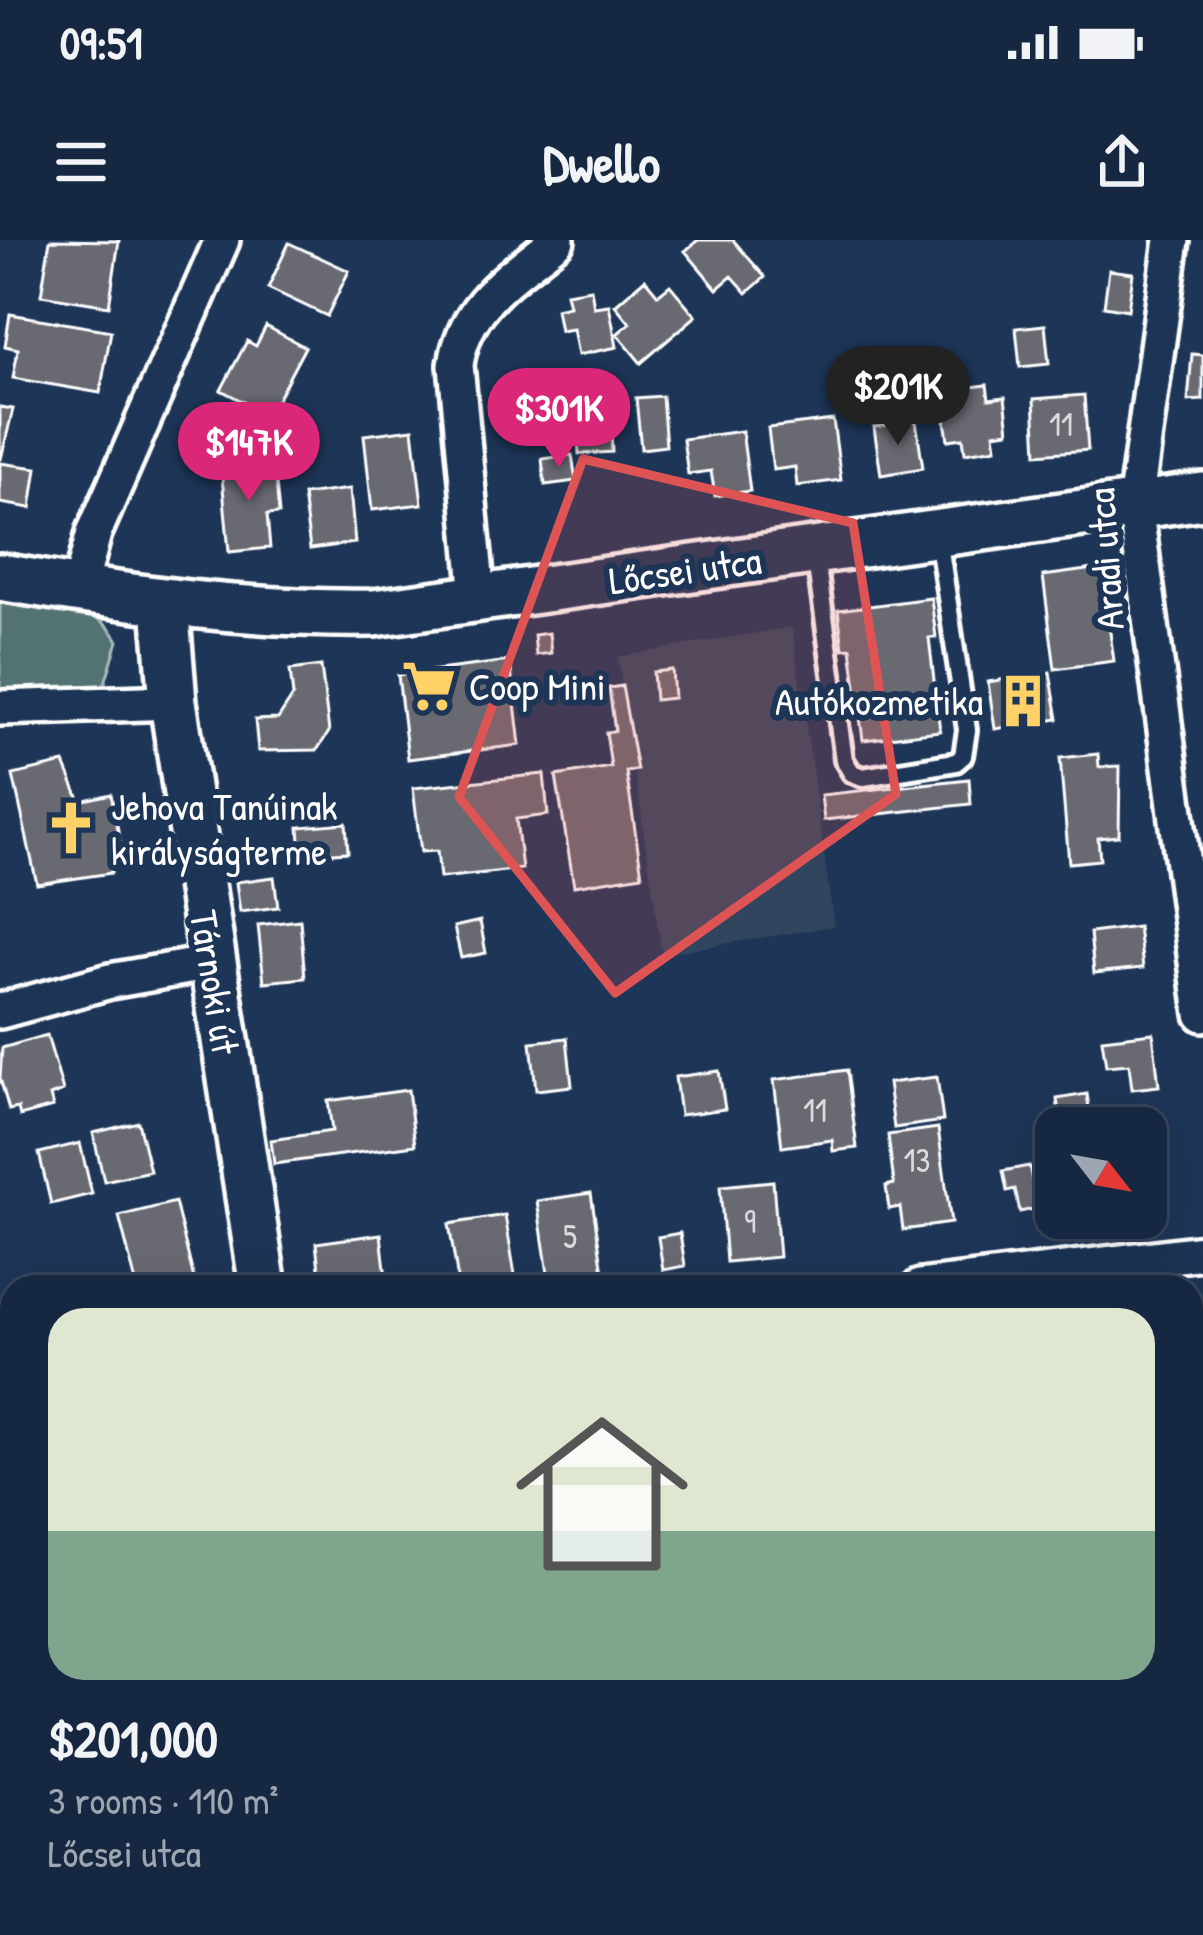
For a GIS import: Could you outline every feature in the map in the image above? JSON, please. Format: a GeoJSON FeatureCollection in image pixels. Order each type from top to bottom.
{"type":"FeatureCollection","features":[{"type":"Feature","properties":{"kind":"street"},"geometry":{"type":"LineString","coordinates":[[79,590],[94,533],[223,240]]}},
{"type":"Feature","properties":{"kind":"street"},"geometry":{"type":"LineString","coordinates":[[478,597],[456,364],[459,341],[484,300],[557,240]]}},
{"type":"Feature","properties":{"kind":"street","name":"Aradi utca"},"geometry":{"type":"LineString","coordinates":[[1172,240],[1135,506],[1203,1014]]}},
{"type":"Feature","properties":{"kind":"street","name":"Lőcsei utca"},"geometry":{"type":"LineString","coordinates":[[0,577],[165,604],[280,614],[374,613],[1203,496]]}},
{"type":"Feature","properties":{"kind":"street","name":"Tárnoki út"},"geometry":{"type":"LineString","coordinates":[[165,604],[173,701],[260,1275]]}},
{"type":"Feature","properties":{"kind":"street"},"geometry":{"type":"LineString","coordinates":[[0,708],[173,701]]}},
{"type":"Feature","properties":{"kind":"street"},"geometry":{"type":"LineString","coordinates":[[0,1010],[110,981],[211,963]]}},
{"type":"Feature","properties":{"kind":"street"},"geometry":{"type":"LineString","coordinates":[[1017,1275],[1203,1252]]}},
{"type":"Feature","properties":{"kind":"lane"},"geometry":{"type":"LineString","coordinates":[[815,552],[844,760],[863,777],[956,762],[963,756],[968,730],[938,535]]}},
{"type":"Feature","properties":{"kind":"highlighted area"},"geometry":{"type":"Polygon","coordinates":[[[583,459],[853,523],[896,794],[615,993],[459,797],[583,459]]]}},
{"type":"Feature","properties":{"kind":"shaded area"},"geometry":{"type":"Polygon","coordinates":[[[792,627],[834,926],[662,954],[618,657],[792,627]]]}},
{"type":"Feature","properties":{"kind":"green space"},"geometry":{"type":"Polygon","coordinates":[[[0,594],[66,606],[109,628],[118,641],[104,686],[62,699],[0,702],[0,594]]]}},
{"type":"Feature","properties":{"kind":"building"},"geometry":{"type":"Polygon","coordinates":[[[50,240],[119,241],[109,306],[41,295],[50,240]]]}},
{"type":"Feature","properties":{"kind":"building"},"geometry":{"type":"Polygon","coordinates":[[[698,240],[733,240],[765,277],[747,293],[732,276],[717,289],[685,251],[698,240]]]}},
{"type":"Feature","properties":{"kind":"building"},"geometry":{"type":"Polygon","coordinates":[[[289,243],[349,271],[327,316],[268,288],[289,243]]]}},
{"type":"Feature","properties":{"kind":"building"},"geometry":{"type":"Polygon","coordinates":[[[1109,270],[1133,273],[1128,310],[1104,306],[1109,270]]]}},
{"type":"Feature","properties":{"kind":"building"},"geometry":{"type":"Polygon","coordinates":[[[645,279],[658,295],[670,285],[696,316],[641,363],[617,334],[630,323],[615,305],[645,279]]]}},
{"type":"Feature","properties":{"kind":"building"},"geometry":{"type":"Polygon","coordinates":[[[591,289],[594,307],[609,305],[617,347],[578,355],[573,329],[560,331],[556,309],[569,306],[566,293],[591,289]]]}},
{"type":"Feature","properties":{"kind":"building"},"geometry":{"type":"Polygon","coordinates":[[[10,314],[111,331],[100,393],[13,378],[18,349],[5,346],[10,314]]]}},
{"type":"Feature","properties":{"kind":"building"},"geometry":{"type":"Polygon","coordinates":[[[1045,325],[1049,364],[1020,367],[1016,328],[1045,325]]]}},
{"type":"Feature","properties":{"kind":"building"},"geometry":{"type":"Polygon","coordinates":[[[266,326],[305,347],[269,415],[221,390],[247,341],[256,346],[266,326]]]}},
{"type":"Feature","properties":{"kind":"building"},"geometry":{"type":"Polygon","coordinates":[[[1192,354],[1203,355],[1203,400],[1188,401],[1192,354]]]}},
{"type":"Feature","properties":{"kind":"building"},"geometry":{"type":"Polygon","coordinates":[[[987,385],[989,399],[1005,397],[1009,431],[994,433],[996,448],[965,453],[963,438],[948,440],[942,399],[955,398],[954,389],[987,385]]]}},
{"type":"Feature","properties":{"kind":"building"},"geometry":{"type":"Polygon","coordinates":[[[594,386],[595,408],[610,407],[612,452],[579,454],[576,411],[557,412],[555,388],[594,386]]]}},
{"type":"Feature","properties":{"kind":"building"},"geometry":{"type":"Polygon","coordinates":[[[1084,395],[1088,450],[1037,454],[1034,399],[1084,395]]]}},
{"type":"Feature","properties":{"kind":"building"},"geometry":{"type":"Polygon","coordinates":[[[662,396],[666,446],[641,449],[636,398],[662,396]]]}},
{"type":"Feature","properties":{"kind":"building"},"geometry":{"type":"Polygon","coordinates":[[[0,407],[13,409],[1,459],[0,459],[0,407]]]}},
{"type":"Feature","properties":{"kind":"building"},"geometry":{"type":"Polygon","coordinates":[[[833,420],[841,480],[797,486],[795,467],[773,470],[768,428],[833,420]]]}},
{"type":"Feature","properties":{"kind":"building"},"geometry":{"type":"Polygon","coordinates":[[[916,421],[923,468],[881,475],[874,427],[916,421]]]}},
{"type":"Feature","properties":{"kind":"building"},"geometry":{"type":"Polygon","coordinates":[[[413,429],[422,504],[372,510],[364,435],[413,429]]]}},
{"type":"Feature","properties":{"kind":"building"},"geometry":{"type":"Polygon","coordinates":[[[742,431],[750,491],[715,496],[711,471],[688,474],[683,439],[742,431]]]}},
{"type":"Feature","properties":{"kind":"building"},"geometry":{"type":"Polygon","coordinates":[[[572,455],[576,481],[545,485],[542,459],[572,455]]]}},
{"type":"Feature","properties":{"kind":"building"},"geometry":{"type":"Polygon","coordinates":[[[274,461],[279,514],[267,515],[270,548],[229,552],[221,466],[274,461]]]}},
{"type":"Feature","properties":{"kind":"building"},"geometry":{"type":"Polygon","coordinates":[[[0,463],[37,468],[31,508],[0,503],[0,463]]]}},
{"type":"Feature","properties":{"kind":"building"},"geometry":{"type":"Polygon","coordinates":[[[350,489],[355,543],[310,549],[303,495],[350,489]]]}},
{"type":"Feature","properties":{"kind":"building"},"geometry":{"type":"Polygon","coordinates":[[[1101,568],[1114,661],[1055,669],[1043,576],[1101,568]]]}},
{"type":"Feature","properties":{"kind":"building"},"geometry":{"type":"Polygon","coordinates":[[[931,598],[936,637],[929,638],[940,731],[863,740],[851,648],[843,649],[838,610],[931,598]]]}},
{"type":"Feature","properties":{"kind":"building"},"geometry":{"type":"Polygon","coordinates":[[[549,633],[551,653],[536,655],[534,635],[549,633]]]}},
{"type":"Feature","properties":{"kind":"building"},"geometry":{"type":"Polygon","coordinates":[[[510,661],[520,745],[408,759],[398,675],[510,661]]]}},
{"type":"Feature","properties":{"kind":"building"},"geometry":{"type":"Polygon","coordinates":[[[321,666],[329,732],[317,750],[258,751],[255,720],[278,719],[293,696],[290,670],[321,666]]]}},
{"type":"Feature","properties":{"kind":"building"},"geometry":{"type":"Polygon","coordinates":[[[672,670],[674,698],[655,700],[653,672],[672,670]]]}},
{"type":"Feature","properties":{"kind":"building","name":"Autókozmetika"},"geometry":{"type":"Polygon","coordinates":[[[1050,672],[1058,719],[995,729],[988,682],[1050,672]]]}},
{"type":"Feature","properties":{"kind":"building"},"geometry":{"type":"Polygon","coordinates":[[[622,686],[637,770],[626,772],[642,875],[574,886],[556,776],[611,767],[606,732],[615,731],[609,688],[622,686]]]}},
{"type":"Feature","properties":{"kind":"building"},"geometry":{"type":"Polygon","coordinates":[[[1098,754],[1099,767],[1120,766],[1119,836],[1098,838],[1100,860],[1069,863],[1060,758],[1098,754]]]}},
{"type":"Feature","properties":{"kind":"building","name":"Jehova Tanúinak királyságterme"},"geometry":{"type":"Polygon","coordinates":[[[64,763],[80,801],[111,794],[123,856],[109,859],[111,873],[37,884],[13,775],[64,763]]]}},
{"type":"Feature","properties":{"kind":"building"},"geometry":{"type":"Polygon","coordinates":[[[544,774],[548,815],[516,819],[522,869],[440,878],[437,851],[421,852],[413,788],[544,774]]]}},
{"type":"Feature","properties":{"kind":"building"},"geometry":{"type":"Polygon","coordinates":[[[969,779],[971,804],[824,820],[821,795],[969,779]]]}},
{"type":"Feature","properties":{"kind":"building"},"geometry":{"type":"Polygon","coordinates":[[[346,823],[348,852],[301,855],[299,827],[346,823]]]}},
{"type":"Feature","properties":{"kind":"building"},"geometry":{"type":"Polygon","coordinates":[[[274,877],[278,907],[240,912],[236,882],[274,877]]]}},
{"type":"Feature","properties":{"kind":"building"},"geometry":{"type":"Polygon","coordinates":[[[300,920],[305,978],[264,982],[258,925],[300,920]]]}},
{"type":"Feature","properties":{"kind":"building"},"geometry":{"type":"Polygon","coordinates":[[[480,921],[486,953],[461,958],[454,927],[480,921]]]}},
{"type":"Feature","properties":{"kind":"building"},"geometry":{"type":"Polygon","coordinates":[[[1138,927],[1143,968],[1094,973],[1090,933],[1138,927]]]}},
{"type":"Feature","properties":{"kind":"building"},"geometry":{"type":"Polygon","coordinates":[[[1153,1033],[1159,1086],[1132,1089],[1129,1064],[1106,1066],[1102,1039],[1153,1033]]]}},
{"type":"Feature","properties":{"kind":"building"},"geometry":{"type":"Polygon","coordinates":[[[47,1035],[63,1091],[50,1096],[53,1107],[20,1116],[18,1108],[9,1110],[0,1078],[2,1048],[47,1035]]]}},
{"type":"Feature","properties":{"kind":"building"},"geometry":{"type":"Polygon","coordinates":[[[567,1038],[572,1086],[536,1090],[531,1042],[567,1038]]]}},
{"type":"Feature","properties":{"kind":"building"},"geometry":{"type":"Polygon","coordinates":[[[847,1070],[857,1148],[833,1151],[832,1140],[782,1147],[774,1080],[847,1070]]]}},
{"type":"Feature","properties":{"kind":"building"},"geometry":{"type":"Polygon","coordinates":[[[719,1071],[725,1109],[680,1115],[675,1077],[719,1071]]]}},
{"type":"Feature","properties":{"kind":"building"},"geometry":{"type":"Polygon","coordinates":[[[937,1077],[943,1121],[894,1128],[888,1083],[937,1077]]]}},
{"type":"Feature","properties":{"kind":"building"},"geometry":{"type":"Polygon","coordinates":[[[408,1090],[415,1145],[274,1164],[271,1140],[332,1131],[328,1101],[408,1090]]]}},
{"type":"Feature","properties":{"kind":"building"},"geometry":{"type":"Polygon","coordinates":[[[1087,1094],[1089,1107],[1058,1107],[1057,1099],[1087,1094]]]}},
{"type":"Feature","properties":{"kind":"building"},"geometry":{"type":"Polygon","coordinates":[[[138,1122],[150,1171],[104,1181],[93,1133],[138,1122]]]}},
{"type":"Feature","properties":{"kind":"building"},"geometry":{"type":"Polygon","coordinates":[[[938,1128],[951,1223],[903,1230],[900,1207],[889,1209],[886,1186],[894,1184],[888,1135],[938,1128]]]}},
{"type":"Feature","properties":{"kind":"building"},"geometry":{"type":"Polygon","coordinates":[[[80,1143],[92,1194],[51,1204],[39,1153],[80,1143]]]}},
{"type":"Feature","properties":{"kind":"building"},"geometry":{"type":"Polygon","coordinates":[[[1029,1166],[1035,1209],[1020,1212],[1015,1189],[1007,1191],[1003,1171],[1029,1166]]]}},
{"type":"Feature","properties":{"kind":"building"},"geometry":{"type":"Polygon","coordinates":[[[773,1181],[779,1257],[726,1262],[720,1186],[773,1181]]]}},
{"type":"Feature","properties":{"kind":"building"},"geometry":{"type":"Polygon","coordinates":[[[591,1193],[603,1272],[548,1275],[537,1201],[591,1193]]]}},
{"type":"Feature","properties":{"kind":"building"},"geometry":{"type":"Polygon","coordinates":[[[175,1202],[193,1275],[134,1275],[119,1216],[175,1202]]]}},
{"type":"Feature","properties":{"kind":"building"},"geometry":{"type":"Polygon","coordinates":[[[505,1215],[515,1275],[457,1275],[449,1224],[505,1215]]]}},
{"type":"Feature","properties":{"kind":"building"},"geometry":{"type":"Polygon","coordinates":[[[680,1233],[685,1266],[663,1270],[658,1237],[680,1233]]]}},
{"type":"Feature","properties":{"kind":"building"},"geometry":{"type":"Polygon","coordinates":[[[381,1234],[386,1275],[320,1275],[316,1243],[381,1234]]]}},
{"type":"Feature","properties":{"kind":"place","name":"Coop Mini"},"geometry":{"type":"Point","coordinates":[429,686]}},
{"type":"Feature","properties":{"kind":"place","name":"Autókozmetika"},"geometry":{"type":"Point","coordinates":[1023,701]}},
{"type":"Feature","properties":{"kind":"place","name":"Jehova Tanúinak királyságterme"},"geometry":{"type":"Point","coordinates":[71,828]}}]}
